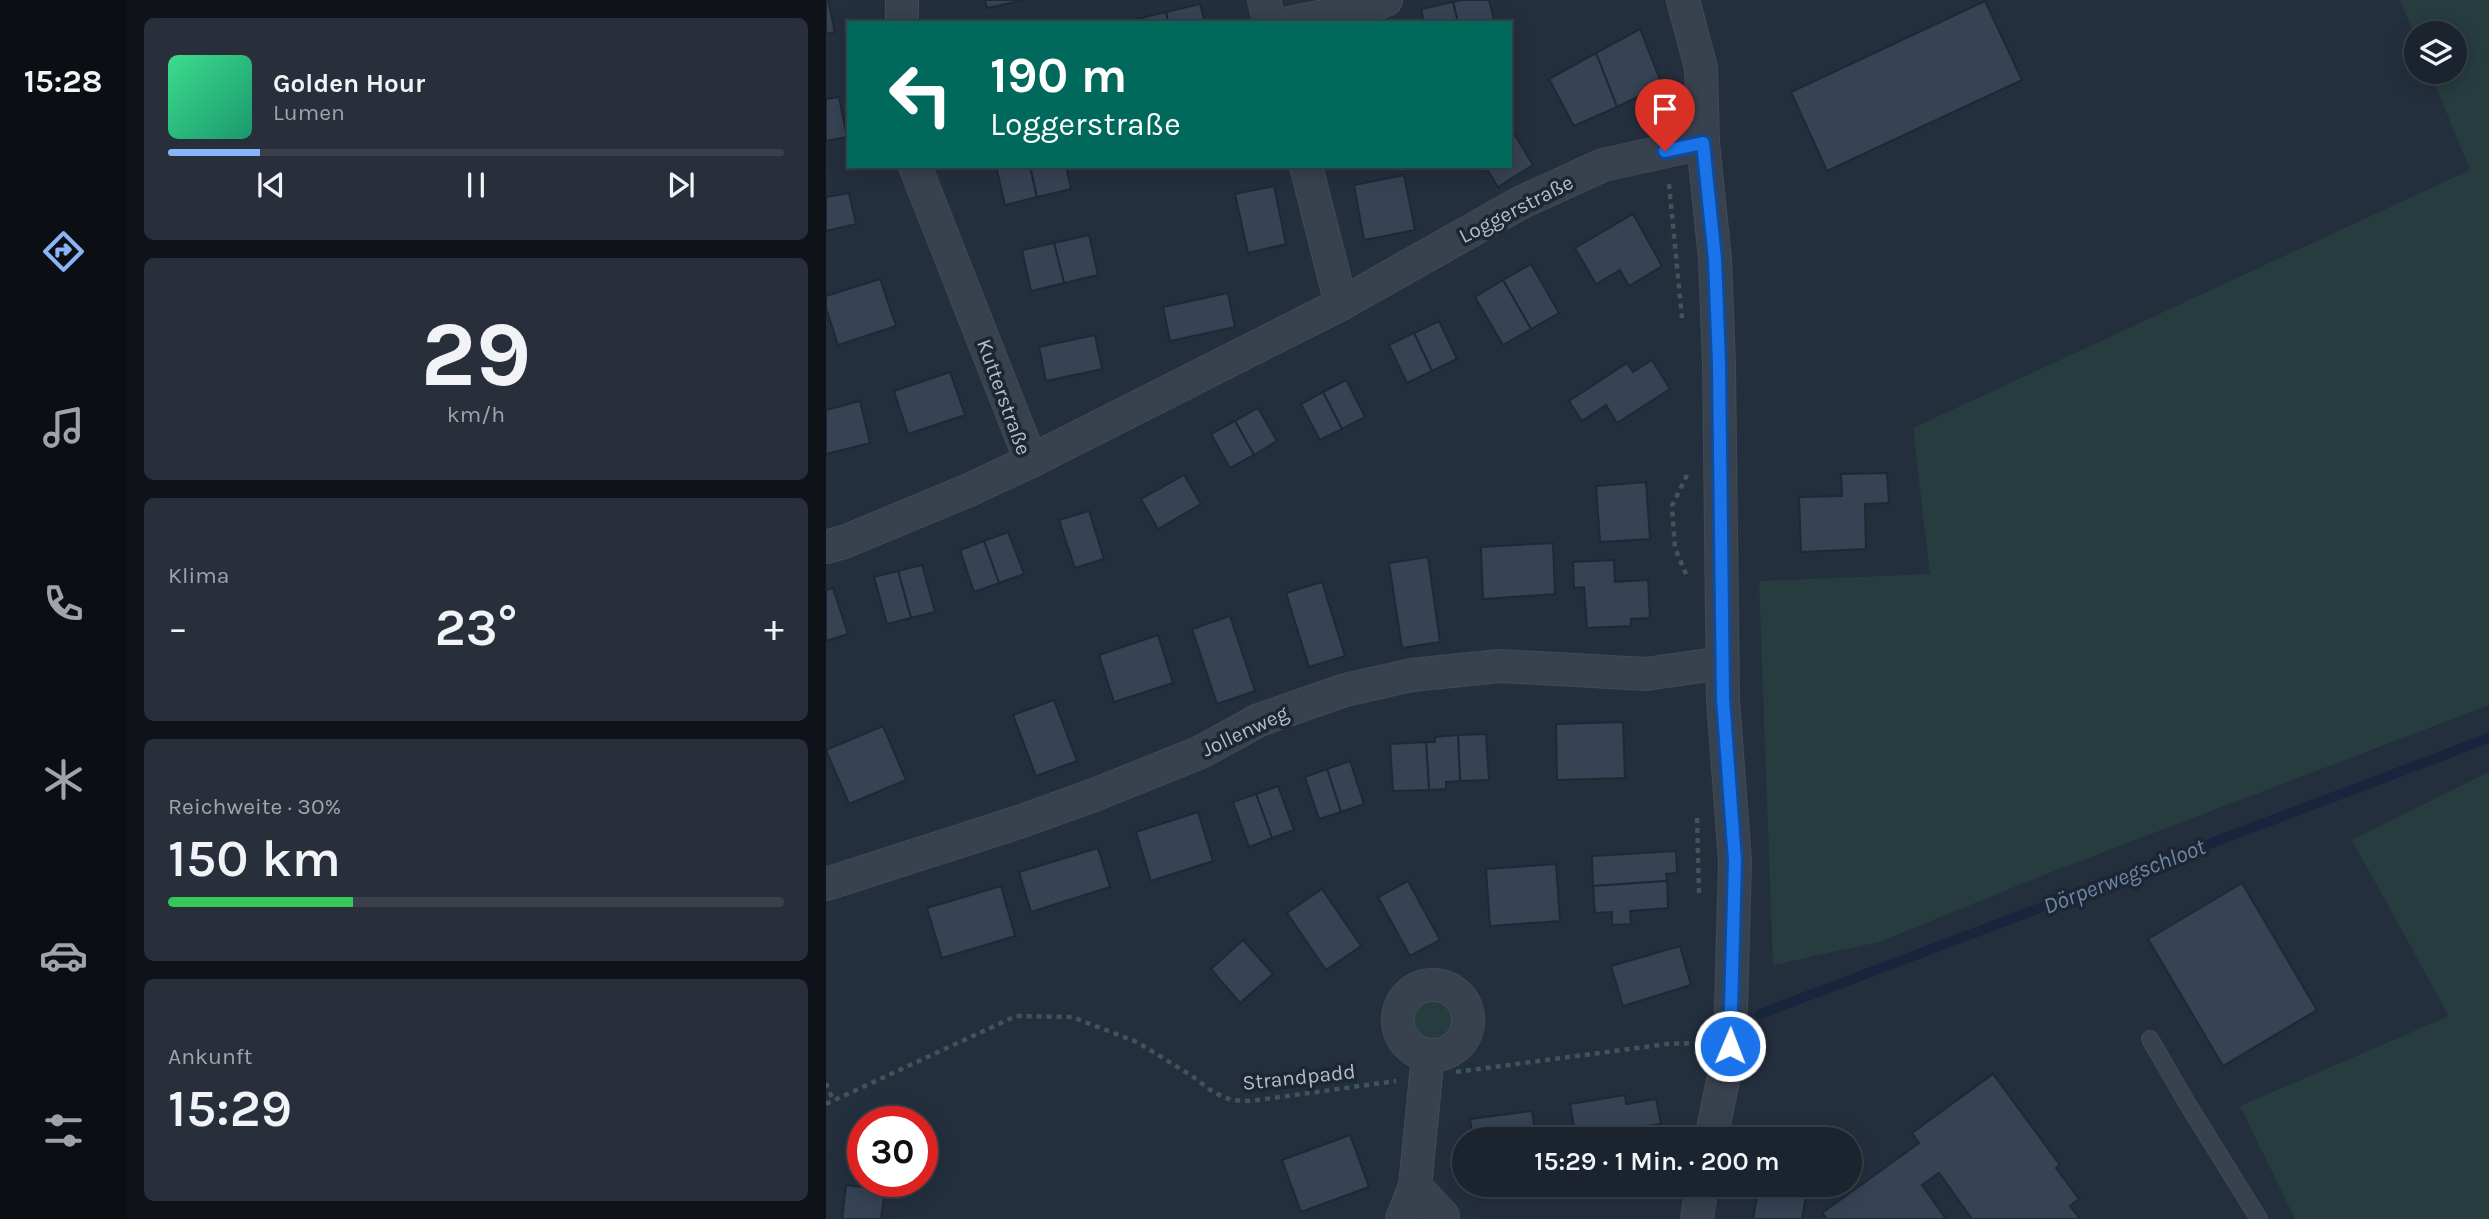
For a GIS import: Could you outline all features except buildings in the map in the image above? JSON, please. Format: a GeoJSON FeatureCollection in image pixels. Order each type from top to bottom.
{"type":"FeatureCollection","features":[{"type":"Feature","properties":{"kind":"street"},"geometry":{"type":"LineString","coordinates":[[902,0],[902,21]]}},
{"type":"Feature","properties":{"kind":"street"},"geometry":{"type":"LineString","coordinates":[[1264,0],[1269,21]]}},
{"type":"Feature","properties":{"kind":"street"},"geometry":{"type":"LineString","coordinates":[[1300,21],[1364,8],[1385,0]]}},
{"type":"Feature","properties":{"kind":"street"},"geometry":{"type":"LineString","coordinates":[[1683,0],[1701,68],[1703,143],[1715,259],[1723,699],[1735,861],[1730,1046],[1713,1127]]}},
{"type":"Feature","properties":{"kind":"street","name":"Loggerstraße"},"geometry":{"type":"LineString","coordinates":[[1031,461],[1341,304],[1520,203],[1603,165],[1703,143]]}},
{"type":"Feature","properties":{"kind":"street","name":"Kutterstraße"},"geometry":{"type":"LineString","coordinates":[[826,547],[932,506],[1031,461],[916,168]]}},
{"type":"Feature","properties":{"kind":"street"},"geometry":{"type":"LineString","coordinates":[[1307,168],[1341,304]]}},
{"type":"Feature","properties":{"kind":"street","name":"Jollenweg"},"geometry":{"type":"LineString","coordinates":[[826,884],[1094,795],[1200,752],[1258,720],[1345,690],[1412,675],[1500,666],[1646,674],[1723,663]]}},
{"type":"Feature","properties":{"kind":"street"},"geometry":{"type":"LineString","coordinates":[[1402,1219],[1415,1185],[1428,1066]]}},
{"type":"Feature","properties":{"kind":"street"},"geometry":{"type":"LineString","coordinates":[[1415,1185],[1439,1218]]}},
{"type":"Feature","properties":{"kind":"street"},"geometry":{"type":"LineString","coordinates":[[1697,1219],[1700,1197]]}},
{"type":"Feature","properties":{"kind":"lane"},"geometry":{"type":"LineString","coordinates":[[2150,1039],[2259,1219]]}},
{"type":"Feature","properties":{"kind":"path","name":"Strandpadd"},"geometry":{"type":"LineString","coordinates":[[826,1104],[1016,1016],[1072,1017],[1137,1042],[1231,1100],[1251,1101],[1428,1066],[1667,1044],[1730,1046]]}},
{"type":"Feature","properties":{"kind":"path"},"geometry":{"type":"LineString","coordinates":[[826,1083],[833,1100]]}},
{"type":"Feature","properties":{"kind":"green space"},"geometry":{"type":"Polygon","coordinates":[[[2400,0],[2489,0],[2489,705],[2054,871],[1879,942],[1773,965],[1759,581],[1930,574],[1913,428],[2470,170],[2435,84],[2467,84],[2467,21],[2409,21],[2400,0]]]}},
{"type":"Feature","properties":{"kind":"green space"},"geometry":{"type":"Polygon","coordinates":[[[2489,772],[2489,1219],[2295,1219],[2240,1106],[2449,1016],[2352,840],[2489,772]]]}},
{"type":"Feature","properties":{"kind":"green space"},"geometry":{"type":"Polygon","coordinates":[[[1433,998],[1449,1005],[1456,1021],[1449,1037],[1433,1044],[1417,1037],[1410,1021],[1417,1005],[1433,998]]]}},
{"type":"Feature","properties":{"kind":"waterway","name":"Dörperwegschloot"},"geometry":{"type":"LineString","coordinates":[[1760,1014],[2489,738]]}},
{"type":"Feature","properties":{"kind":"route"},"geometry":{"type":"LineString","coordinates":[[1665,151],[1703,143],[1715,259],[1723,699],[1735,861],[1730,1046]]}}]}
